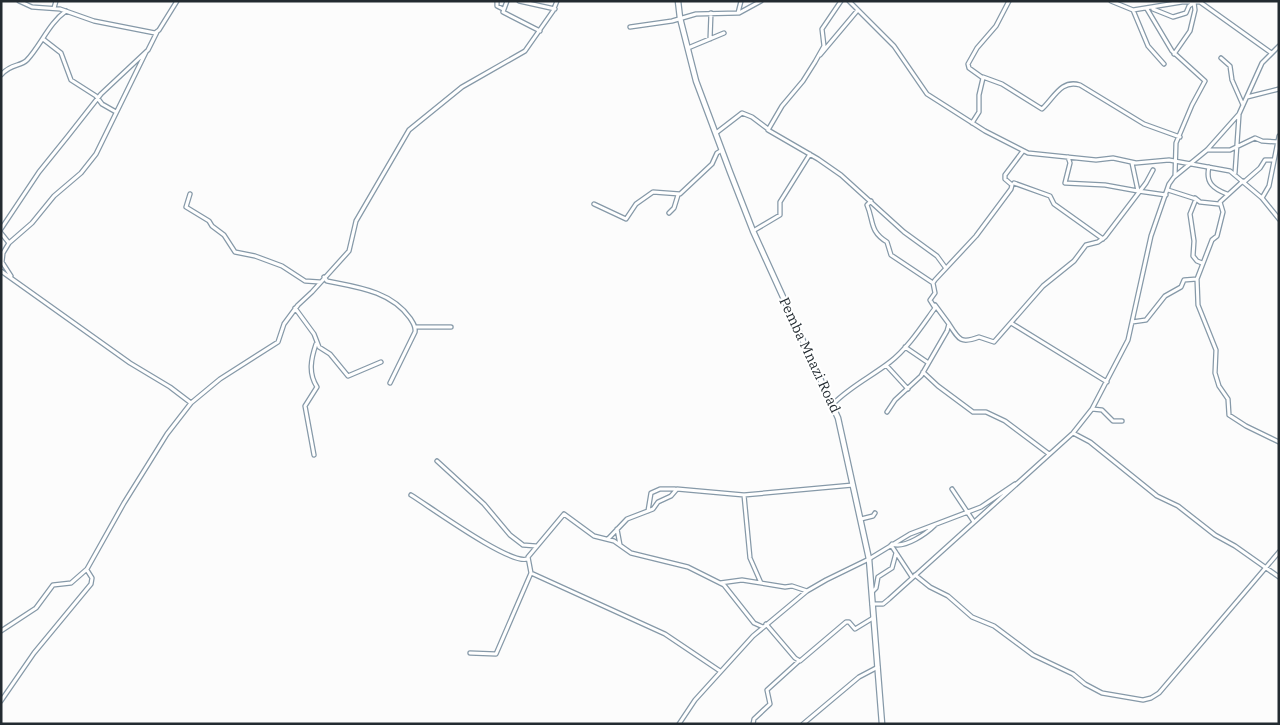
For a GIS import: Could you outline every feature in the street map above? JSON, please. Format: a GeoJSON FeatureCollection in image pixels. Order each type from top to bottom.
{"type":"FeatureCollection","features":[{"type":"Feature","properties":{"kind":"main road","name":"Pemba Mnazi Road"},"geometry":{"type":"LineString","coordinates":[[678,1],[680,18],[696,81],[715,134],[753,231],[834,403],[854,485],[869,559],[882,724]]}},
{"type":"Feature","properties":{"kind":"street"},"geometry":{"type":"LineString","coordinates":[[18,1],[32,7],[54,8],[66,11],[94,21],[157,32]]}},
{"type":"Feature","properties":{"kind":"street"},"geometry":{"type":"LineString","coordinates":[[54,8],[56,1]]}},
{"type":"Feature","properties":{"kind":"street"},"geometry":{"type":"LineString","coordinates":[[13,278],[2,262],[3,252],[32,223],[54,196],[86,167],[101,146],[157,32],[176,1]]}},
{"type":"Feature","properties":{"kind":"street"},"geometry":{"type":"LineString","coordinates":[[497,1],[497,6],[503,9],[504,13],[540,31]]}},
{"type":"Feature","properties":{"kind":"street"},"geometry":{"type":"LineString","coordinates":[[503,9],[507,1]]}},
{"type":"Feature","properties":{"kind":"street"},"geometry":{"type":"LineString","coordinates":[[519,1],[555,9]]}},
{"type":"Feature","properties":{"kind":"street"},"geometry":{"type":"LineString","coordinates":[[1,631],[36,608],[53,585],[68,584],[87,569],[124,503],[167,434],[191,403],[220,379],[278,342],[284,324],[295,308],[349,251],[356,222],[409,130],[462,87],[525,52],[555,9],[557,1]]}},
{"type":"Feature","properties":{"kind":"street"},"geometry":{"type":"LineString","coordinates":[[738,13],[741,1]]}},
{"type":"Feature","properties":{"kind":"street"},"geometry":{"type":"LineString","coordinates":[[630,27],[711,13],[738,13],[760,1]]}},
{"type":"Feature","properties":{"kind":"street"},"geometry":{"type":"LineString","coordinates":[[768,129],[792,93],[808,75],[824,44],[822,29],[840,1]]}},
{"type":"Feature","properties":{"kind":"street"},"geometry":{"type":"LineString","coordinates":[[849,1],[856,11],[894,46],[927,94],[972,123],[1023,151],[1096,160],[1113,158],[1132,162],[1175,161],[1230,171],[1262,198],[1279,219]]}},
{"type":"Feature","properties":{"kind":"street"},"geometry":{"type":"LineString","coordinates":[[1009,1],[996,26],[968,64],[969,68],[983,77],[1002,84],[1042,109],[1064,84],[1073,83],[1080,85],[1144,124],[1180,136]]}},
{"type":"Feature","properties":{"kind":"street"},"geometry":{"type":"LineString","coordinates":[[1111,1],[1133,10],[1194,2],[1208,6],[1270,52]]}},
{"type":"Feature","properties":{"kind":"street"},"geometry":{"type":"LineString","coordinates":[[1207,1],[1208,6]]}},
{"type":"Feature","properties":{"kind":"street"},"geometry":{"type":"LineString","coordinates":[[1149,9],[1173,17],[1186,13],[1194,2]]}},
{"type":"Feature","properties":{"kind":"street"},"geometry":{"type":"LineString","coordinates":[[1174,54],[1190,31],[1195,10],[1194,2]]}},
{"type":"Feature","properties":{"kind":"street"},"geometry":{"type":"LineString","coordinates":[[872,604],[883,604],[1073,433],[1092,409],[1125,346],[1151,236],[1174,177],[1175,148],[1192,105],[1206,81],[1174,54],[1149,9]]}},
{"type":"Feature","properties":{"kind":"street"},"geometry":{"type":"LineString","coordinates":[[1133,10],[1148,46],[1164,64]]}},
{"type":"Feature","properties":{"kind":"street"},"geometry":{"type":"LineString","coordinates":[[1,75],[9,66],[25,62],[66,11]]}},
{"type":"Feature","properties":{"kind":"street"},"geometry":{"type":"LineString","coordinates":[[818,56],[856,11]]}},
{"type":"Feature","properties":{"kind":"street"},"geometry":{"type":"LineString","coordinates":[[710,39],[711,13]]}},
{"type":"Feature","properties":{"kind":"street"},"geometry":{"type":"LineString","coordinates":[[688,48],[724,33]]}},
{"type":"Feature","properties":{"kind":"street"},"geometry":{"type":"LineString","coordinates":[[43,38],[61,53],[71,80],[116,113]]}},
{"type":"Feature","properties":{"kind":"street"},"geometry":{"type":"LineString","coordinates":[[1174,177],[1207,150],[1239,114],[1262,63],[1270,52],[1279,46]]}},
{"type":"Feature","properties":{"kind":"street"},"geometry":{"type":"LineString","coordinates":[[1,229],[39,172],[98,98],[148,50]]}},
{"type":"Feature","properties":{"kind":"street"},"geometry":{"type":"LineString","coordinates":[[1221,58],[1230,66],[1232,80],[1243,105]]}},
{"type":"Feature","properties":{"kind":"street"},"geometry":{"type":"LineString","coordinates":[[972,123],[979,112],[979,95],[983,77]]}},
{"type":"Feature","properties":{"kind":"street"},"geometry":{"type":"LineString","coordinates":[[1246,98],[1279,89]]}},
{"type":"Feature","properties":{"kind":"street"},"geometry":{"type":"LineString","coordinates":[[715,134],[742,113],[841,175],[904,232],[937,256],[945,267]]}},
{"type":"Feature","properties":{"kind":"street"},"geometry":{"type":"LineString","coordinates":[[1235,174],[1239,114]]}},
{"type":"Feature","properties":{"kind":"street"},"geometry":{"type":"LineString","coordinates":[[1262,198],[1269,186],[1279,136]]}},
{"type":"Feature","properties":{"kind":"street"},"geometry":{"type":"LineString","coordinates":[[1207,150],[1230,150],[1255,138],[1262,141],[1278,142]]}},
{"type":"Feature","properties":{"kind":"street"},"geometry":{"type":"LineString","coordinates":[[669,213],[674,208],[679,194],[712,164],[717,153],[722,150]]}},
{"type":"Feature","properties":{"kind":"street"},"geometry":{"type":"LineString","coordinates":[[933,283],[945,267],[976,236],[1011,189],[1012,185],[1005,179],[1005,175],[1023,151]]}},
{"type":"Feature","properties":{"kind":"street"},"geometry":{"type":"LineString","coordinates":[[753,231],[780,215],[780,202],[810,154]]}},
{"type":"Feature","properties":{"kind":"street"},"geometry":{"type":"LineString","coordinates":[[1068,156],[1070,163],[1065,182],[1105,185],[1166,195]]}},
{"type":"Feature","properties":{"kind":"street"},"geometry":{"type":"LineString","coordinates":[[1219,204],[1227,194],[1260,168],[1265,160],[1274,160]]}},
{"type":"Feature","properties":{"kind":"street"},"geometry":{"type":"LineString","coordinates":[[1132,162],[1138,191]]}},
{"type":"Feature","properties":{"kind":"street"},"geometry":{"type":"LineString","coordinates":[[1209,167],[1207,174],[1210,183],[1218,192],[1227,194]]}},
{"type":"Feature","properties":{"kind":"street"},"geometry":{"type":"LineString","coordinates":[[871,201],[867,205],[872,214],[871,226],[887,242],[891,255],[933,283],[936,291],[930,300],[948,324],[962,340],[970,342],[979,337],[992,343],[998,340],[1010,323],[1043,286],[1074,261],[1086,245],[1103,239],[1152,170]]}},
{"type":"Feature","properties":{"kind":"street"},"geometry":{"type":"LineString","coordinates":[[1014,183],[1050,196],[1054,204],[1103,239]]}},
{"type":"Feature","properties":{"kind":"street"},"geometry":{"type":"LineString","coordinates":[[1168,190],[1195,198],[1200,202],[1219,204]]}},
{"type":"Feature","properties":{"kind":"street"},"geometry":{"type":"LineString","coordinates":[[594,204],[625,219],[636,204],[652,193],[679,194]]}},
{"type":"Feature","properties":{"kind":"street"},"geometry":{"type":"LineString","coordinates":[[190,194],[186,206],[210,220],[212,226],[224,234],[234,252],[241,255],[255,256],[282,266],[305,281],[320,282]]}},
{"type":"Feature","properties":{"kind":"street"},"geometry":{"type":"LineString","coordinates":[[1195,198],[1190,214],[1194,240],[1193,256],[1196,261],[1202,263]]}},
{"type":"Feature","properties":{"kind":"street"},"geometry":{"type":"LineString","coordinates":[[1219,204],[1223,212],[1217,236],[1212,240],[1197,279],[1198,305],[1216,350],[1215,373],[1219,386],[1228,399],[1229,415],[1246,426],[1279,442]]}},
{"type":"Feature","properties":{"kind":"street"},"geometry":{"type":"LineString","coordinates":[[1,233],[9,244]]}},
{"type":"Feature","properties":{"kind":"street"},"geometry":{"type":"LineString","coordinates":[[1,271],[130,363],[170,387],[191,403]]}},
{"type":"Feature","properties":{"kind":"street"},"geometry":{"type":"LineString","coordinates":[[324,278],[327,281],[382,295],[400,306],[416,327]]}},
{"type":"Feature","properties":{"kind":"street"},"geometry":{"type":"LineString","coordinates":[[1132,322],[1146,320],[1165,296],[1181,287],[1184,280],[1197,279]]}},
{"type":"Feature","properties":{"kind":"street"},"geometry":{"type":"LineString","coordinates":[[834,403],[850,388],[886,365],[904,348],[935,308],[934,305]]}},
{"type":"Feature","properties":{"kind":"street"},"geometry":{"type":"LineString","coordinates":[[295,308],[314,334],[316,343],[310,369],[311,378],[317,387],[305,406],[314,456]]}},
{"type":"Feature","properties":{"kind":"street"},"geometry":{"type":"LineString","coordinates":[[1010,323],[1107,382]]}},
{"type":"Feature","properties":{"kind":"street"},"geometry":{"type":"LineString","coordinates":[[887,412],[896,398],[908,390],[923,372],[927,362],[944,336],[948,324]]}},
{"type":"Feature","properties":{"kind":"street"},"geometry":{"type":"LineString","coordinates":[[416,327],[451,327]]}},
{"type":"Feature","properties":{"kind":"street"},"geometry":{"type":"LineString","coordinates":[[390,383],[416,327]]}},
{"type":"Feature","properties":{"kind":"street"},"geometry":{"type":"LineString","coordinates":[[316,343],[321,349],[330,354],[349,376],[381,362]]}},
{"type":"Feature","properties":{"kind":"street"},"geometry":{"type":"LineString","coordinates":[[904,348],[927,362]]}},
{"type":"Feature","properties":{"kind":"street"},"geometry":{"type":"LineString","coordinates":[[886,365],[908,390]]}},
{"type":"Feature","properties":{"kind":"street"},"geometry":{"type":"LineString","coordinates":[[923,372],[938,386],[973,412],[986,412],[1005,421],[1049,454]]}},
{"type":"Feature","properties":{"kind":"street"},"geometry":{"type":"LineString","coordinates":[[1092,409],[1102,410],[1113,421],[1122,421]]}},
{"type":"Feature","properties":{"kind":"street"},"geometry":{"type":"LineString","coordinates":[[1073,433],[1090,442],[1157,496],[1178,506],[1193,520],[1204,524],[1215,535],[1236,546],[1279,577]]}},
{"type":"Feature","properties":{"kind":"street"},"geometry":{"type":"LineString","coordinates":[[437,460],[484,504],[510,534],[523,545],[537,546]]}},
{"type":"Feature","properties":{"kind":"street"},"geometry":{"type":"LineString","coordinates":[[679,724],[692,708],[694,701],[720,671],[764,626],[807,591],[937,522],[981,507],[1010,485],[1016,484]]}},
{"type":"Feature","properties":{"kind":"street"},"geometry":{"type":"LineString","coordinates":[[648,511],[651,493],[660,489],[744,495],[854,485]]}},
{"type":"Feature","properties":{"kind":"street"},"geometry":{"type":"LineString","coordinates":[[608,539],[627,519],[648,511],[659,501],[671,496],[676,489]]}},
{"type":"Feature","properties":{"kind":"street"},"geometry":{"type":"LineString","coordinates":[[952,489],[974,522]]}},
{"type":"Feature","properties":{"kind":"street"},"geometry":{"type":"LineString","coordinates":[[412,495],[455,525],[520,560],[527,558],[564,514],[594,536],[608,539],[640,556],[688,567],[720,583],[728,588],[754,623],[764,626],[795,658],[800,660]]}},
{"type":"Feature","properties":{"kind":"street"},"geometry":{"type":"LineString","coordinates":[[744,495],[750,558],[761,583]]}},
{"type":"Feature","properties":{"kind":"street"},"geometry":{"type":"LineString","coordinates":[[861,519],[873,516],[875,513]]}},
{"type":"Feature","properties":{"kind":"street"},"geometry":{"type":"LineString","coordinates":[[891,545],[901,545],[927,533],[937,522]]}},
{"type":"Feature","properties":{"kind":"street"},"geometry":{"type":"LineString","coordinates":[[617,529],[620,545]]}},
{"type":"Feature","properties":{"kind":"street"},"geometry":{"type":"LineString","coordinates":[[891,545],[913,576],[948,596],[966,613],[994,626],[1033,655],[1073,674],[1085,684],[1108,695],[1143,700],[1159,693],[1279,552]]}},
{"type":"Feature","properties":{"kind":"street"},"geometry":{"type":"LineString","coordinates":[[871,592],[876,588],[878,577],[892,568],[896,553]]}},
{"type":"Feature","properties":{"kind":"street"},"geometry":{"type":"LineString","coordinates":[[470,653],[495,655],[531,573],[527,558]]}},
{"type":"Feature","properties":{"kind":"street"},"geometry":{"type":"LineString","coordinates":[[1,701],[34,653],[91,584],[92,578],[87,569]]}},
{"type":"Feature","properties":{"kind":"street"},"geometry":{"type":"LineString","coordinates":[[531,573],[665,634],[720,671]]}},
{"type":"Feature","properties":{"kind":"street"},"geometry":{"type":"LineString","coordinates":[[720,583],[742,580],[785,587],[792,586],[807,591]]}},
{"type":"Feature","properties":{"kind":"street"},"geometry":{"type":"LineString","coordinates":[[753,724],[754,719],[770,704],[767,690],[800,660],[846,622],[855,629],[873,618]]}},
{"type":"Feature","properties":{"kind":"street"},"geometry":{"type":"LineString","coordinates":[[803,724],[859,677],[878,667]]}}]}
